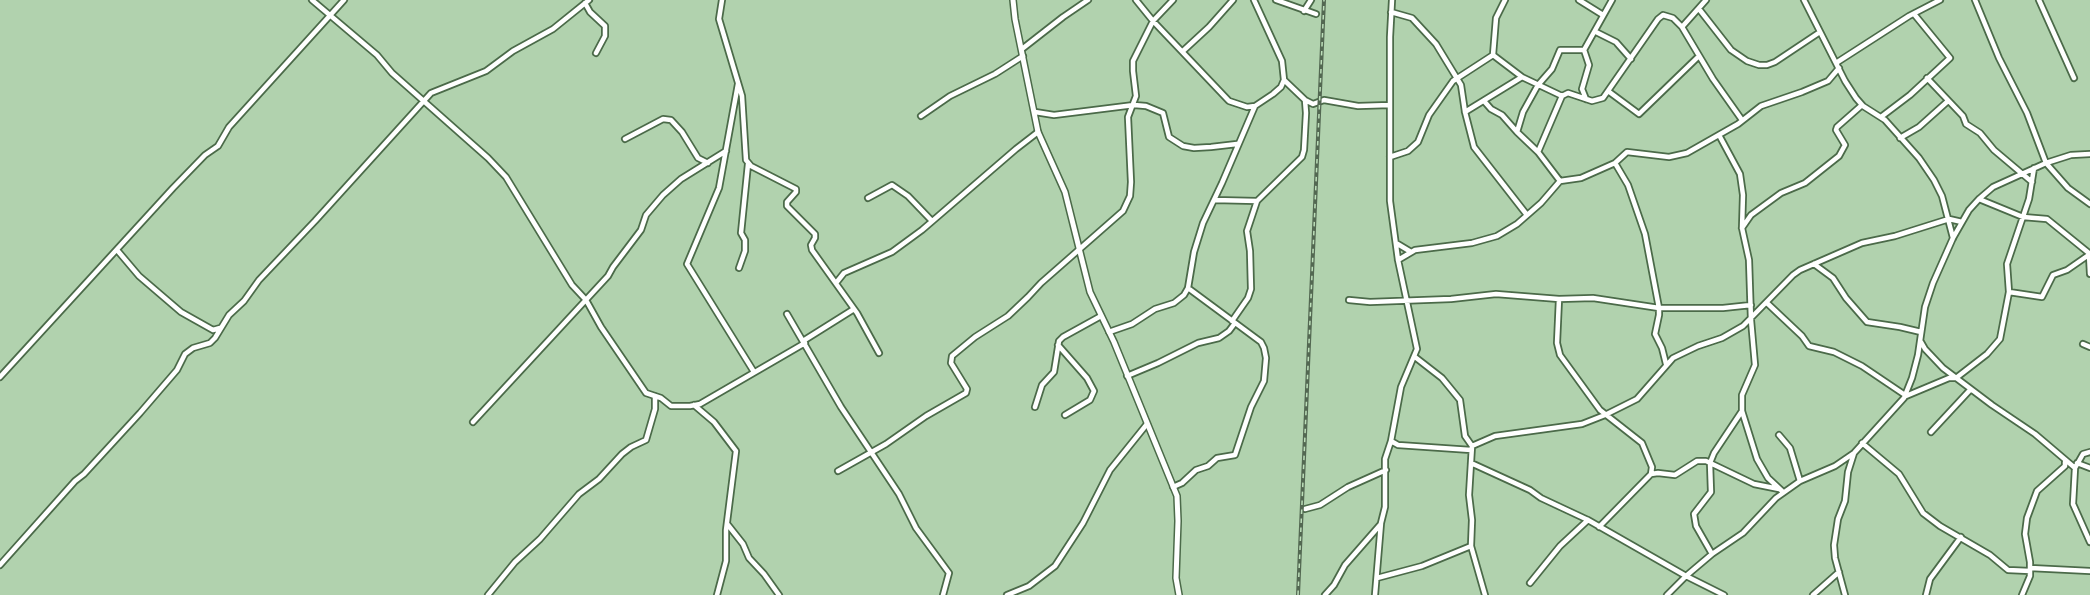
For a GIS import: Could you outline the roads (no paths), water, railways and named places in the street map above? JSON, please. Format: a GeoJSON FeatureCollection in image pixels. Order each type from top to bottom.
{"type":"FeatureCollection","features":[{"type":"Feature","properties":{"kind":"street"},"geometry":{"type":"LineString","coordinates":[[312,0],[329,17],[377,55],[392,73],[488,158],[506,177],[572,285],[586,300],[643,390],[671,406],[700,404],[804,342],[854,309]]}},
{"type":"Feature","properties":{"kind":"street"},"geometry":{"type":"LineString","coordinates":[[0,377],[173,188],[205,155],[218,146],[229,127],[344,0]]}},
{"type":"Feature","properties":{"kind":"street"},"geometry":{"type":"LineString","coordinates":[[722,0],[719,19],[738,81],[743,108],[745,156],[748,164],[741,233],[746,245],[739,268]]}},
{"type":"Feature","properties":{"kind":"street"},"geometry":{"type":"LineString","coordinates":[[1013,0],[1013,12],[1038,132],[1065,192],[1090,292],[1109,332],[1173,487],[1178,507],[1176,578],[1179,595]]}},
{"type":"Feature","properties":{"kind":"street"},"geometry":{"type":"LineString","coordinates":[[921,116],[950,96],[995,74],[1063,16],[1088,0]]}},
{"type":"Feature","properties":{"kind":"street"},"geometry":{"type":"LineString","coordinates":[[1136,0],[1229,101],[1238,105],[1255,106]]}},
{"type":"Feature","properties":{"kind":"street"},"geometry":{"type":"LineString","coordinates":[[838,471],[966,393],[967,389],[951,363],[952,356],[975,337],[1008,316],[1041,283],[1116,219],[1127,205],[1130,196],[1131,170],[1128,117],[1136,96],[1132,71],[1133,61],[1153,21],[1173,0]]}},
{"type":"Feature","properties":{"kind":"street"},"geometry":{"type":"LineString","coordinates":[[1184,51],[1233,0]]}},
{"type":"Feature","properties":{"kind":"street"},"geometry":{"type":"LineString","coordinates":[[1109,332],[1132,324],[1155,309],[1180,300],[1188,288],[1198,238],[1255,106],[1281,87],[1284,80],[1282,61],[1254,0]]}},
{"type":"Feature","properties":{"kind":"street"},"geometry":{"type":"LineString","coordinates":[[1276,0],[1316,14]]}},
{"type":"Feature","properties":{"kind":"street"},"geometry":{"type":"LineString","coordinates":[[1304,10],[1311,0]]}},
{"type":"Feature","properties":{"kind":"street"},"geometry":{"type":"LineString","coordinates":[[1374,595],[1381,523],[1385,507],[1385,459],[1391,441],[1401,387],[1417,349],[1398,260],[1390,201],[1389,105],[1392,0]]}},
{"type":"Feature","properties":{"kind":"street"},"geometry":{"type":"LineString","coordinates":[[1493,55],[1496,18],[1505,0]]}},
{"type":"Feature","properties":{"kind":"street"},"geometry":{"type":"LineString","coordinates":[[1579,0],[1603,15]]}},
{"type":"Feature","properties":{"kind":"street"},"geometry":{"type":"LineString","coordinates":[[1584,50],[1612,0]]}},
{"type":"Feature","properties":{"kind":"street"},"geometry":{"type":"LineString","coordinates":[[1682,27],[1706,0]]}},
{"type":"Feature","properties":{"kind":"street"},"geometry":{"type":"LineString","coordinates":[[1804,0],[1850,89],[1862,105],[1881,117],[1919,158],[1934,180],[1942,196],[1953,238]]}},
{"type":"Feature","properties":{"kind":"street"},"geometry":{"type":"LineString","coordinates":[[1927,0],[1930,6]]}},
{"type":"Feature","properties":{"kind":"street"},"geometry":{"type":"LineString","coordinates":[[1836,63],[1940,0]]}},
{"type":"Feature","properties":{"kind":"street"},"geometry":{"type":"LineString","coordinates":[[1975,0],[2024,107],[2046,163],[2068,188],[2090,204]]}},
{"type":"Feature","properties":{"kind":"street"},"geometry":{"type":"LineString","coordinates":[[2039,0],[2074,78]]}},
{"type":"Feature","properties":{"kind":"street"},"geometry":{"type":"LineString","coordinates":[[0,565],[140,413],[177,370],[185,354],[212,341],[231,312],[244,301],[259,280],[435,90],[486,71],[513,51],[553,29],[587,2],[590,12],[603,23],[606,30],[596,53]]}},
{"type":"Feature","properties":{"kind":"street"},"geometry":{"type":"LineString","coordinates":[[1699,9],[1731,50],[1747,61],[1759,65],[1775,62],[1820,32]]}},
{"type":"Feature","properties":{"kind":"street"},"geometry":{"type":"LineString","coordinates":[[1391,12],[1406,15],[1418,22],[1436,44],[1461,85],[1474,147],[1527,214]]}},
{"type":"Feature","properties":{"kind":"street"},"geometry":{"type":"LineString","coordinates":[[1881,117],[1910,95],[1950,58],[1914,14]]}},
{"type":"Feature","properties":{"kind":"street"},"geometry":{"type":"LineString","coordinates":[[1538,152],[1562,96],[1568,93],[1586,99],[1600,100],[1660,16],[1668,15],[1682,27],[1742,120]]}},
{"type":"Feature","properties":{"kind":"street"},"geometry":{"type":"LineString","coordinates":[[1596,32],[1616,42],[1631,59]]}},
{"type":"Feature","properties":{"kind":"street"},"geometry":{"type":"LineString","coordinates":[[1517,132],[1523,112],[1538,85],[1552,69],[1560,50],[1584,50]]}},
{"type":"Feature","properties":{"kind":"street"},"geometry":{"type":"LineString","coordinates":[[1584,50],[1590,65],[1582,89],[1586,99]]}},
{"type":"Feature","properties":{"kind":"street"},"geometry":{"type":"LineString","coordinates":[[1493,55],[1522,77],[1562,96]]}},
{"type":"Feature","properties":{"kind":"street"},"geometry":{"type":"LineString","coordinates":[[1390,157],[1408,151],[1418,142],[1429,115],[1457,78],[1493,55]]}},
{"type":"Feature","properties":{"kind":"street"},"geometry":{"type":"LineString","coordinates":[[1608,91],[1640,114],[1699,56]]}},
{"type":"Feature","properties":{"kind":"street"},"geometry":{"type":"LineString","coordinates":[[1398,260],[1412,252],[1493,238],[1517,224],[1541,203],[1560,181],[1581,178],[1615,163],[1627,152],[1679,156],[1719,135],[1761,105],[1828,81],[1839,68]]}},
{"type":"Feature","properties":{"kind":"street"},"geometry":{"type":"LineString","coordinates":[[1465,112],[1522,77]]}},
{"type":"Feature","properties":{"kind":"street"},"geometry":{"type":"LineString","coordinates":[[1927,78],[1963,116],[1966,124],[1980,133],[1994,150],[2032,182]]}},
{"type":"Feature","properties":{"kind":"street"},"geometry":{"type":"LineString","coordinates":[[1284,80],[1305,100],[1313,104],[1324,100],[1358,106],[1389,105]]}},
{"type":"Feature","properties":{"kind":"street"},"geometry":{"type":"LineString","coordinates":[[738,81],[719,188],[687,264],[754,372]]}},
{"type":"Feature","properties":{"kind":"street"},"geometry":{"type":"LineString","coordinates":[[1127,376],[1198,343],[1219,338],[1229,332],[1251,289],[1247,231],[1257,201],[1302,157],[1305,100]]}},
{"type":"Feature","properties":{"kind":"street"},"geometry":{"type":"LineString","coordinates":[[1484,101],[1491,109],[1502,115],[1538,152],[1560,181]]}},
{"type":"Feature","properties":{"kind":"street"},"geometry":{"type":"LineString","coordinates":[[1900,138],[1919,127],[1948,101]]}},
{"type":"Feature","properties":{"kind":"street"},"geometry":{"type":"LineString","coordinates":[[1035,112],[1054,115],[1134,105],[1154,108],[1163,113],[1169,137],[1183,146],[1211,147],[1237,144]]}},
{"type":"Feature","properties":{"kind":"street"},"geometry":{"type":"LineString","coordinates":[[1742,228],[1751,215],[1781,193],[1805,183],[1839,156],[1845,145],[1836,130],[1837,127],[1862,105]]}},
{"type":"Feature","properties":{"kind":"street"},"geometry":{"type":"LineString","coordinates":[[625,139],[663,119],[671,120],[682,132],[698,158],[708,163]]}},
{"type":"Feature","properties":{"kind":"street"},"geometry":{"type":"LineString","coordinates":[[836,283],[844,273],[892,252],[1038,132]]}},
{"type":"Feature","properties":{"kind":"street"},"geometry":{"type":"LineString","coordinates":[[1719,135],[1740,174],[1743,204],[1742,228],[1749,260],[1755,365],[1742,395],[1742,411],[1757,459],[1768,477],[1781,491]]}},
{"type":"Feature","properties":{"kind":"street"},"geometry":{"type":"LineString","coordinates":[[473,422],[608,276],[641,230],[646,215],[663,195],[681,179],[726,151]]}},
{"type":"Feature","properties":{"kind":"street"},"geometry":{"type":"LineString","coordinates":[[1667,595],[1712,554],[1743,532],[1781,491],[1835,466],[1854,453],[1905,396],[1921,342],[1925,307],[1953,238],[1969,210],[1979,199],[1993,187],[2046,163],[2071,155],[2090,154]]}},
{"type":"Feature","properties":{"kind":"street"},"geometry":{"type":"LineString","coordinates":[[1615,163],[1628,186],[1646,234],[1659,308],[1655,334],[1666,364]]}},
{"type":"Feature","properties":{"kind":"street"},"geometry":{"type":"LineString","coordinates":[[748,164],[795,189],[796,192],[787,202],[787,206],[815,234],[811,245],[812,250],[854,309],[879,353]]}},
{"type":"Feature","properties":{"kind":"street"},"geometry":{"type":"LineString","coordinates":[[1905,396],[1949,378],[1956,378],[1987,354],[2000,339],[2009,292],[2007,264],[2023,217],[2034,168]]}},
{"type":"Feature","properties":{"kind":"street"},"geometry":{"type":"LineString","coordinates":[[868,198],[892,185],[908,196],[932,221]]}},
{"type":"Feature","properties":{"kind":"street"},"geometry":{"type":"LineString","coordinates":[[1979,199],[2023,217],[2047,219],[2089,254],[2090,274]]}},
{"type":"Feature","properties":{"kind":"street"},"geometry":{"type":"LineString","coordinates":[[1214,200],[1257,201]]}},
{"type":"Feature","properties":{"kind":"street"},"geometry":{"type":"LineString","coordinates":[[1743,204],[1751,215]]}},
{"type":"Feature","properties":{"kind":"street"},"geometry":{"type":"LineString","coordinates":[[1391,441],[1398,445],[1471,448],[1494,436],[1582,424],[1637,399],[1666,364],[1689,350],[1731,333],[1751,320],[1793,275],[1855,245],[1949,219],[1962,222]]}},
{"type":"Feature","properties":{"kind":"street"},"geometry":{"type":"LineString","coordinates":[[1396,243],[1412,252]]}},
{"type":"Feature","properties":{"kind":"street"},"geometry":{"type":"LineString","coordinates":[[117,250],[139,276],[181,312],[213,330],[222,327]]}},
{"type":"Feature","properties":{"kind":"street"},"geometry":{"type":"LineString","coordinates":[[2009,292],[2042,297],[2053,275],[2067,270],[2089,254]]}},
{"type":"Feature","properties":{"kind":"street"},"geometry":{"type":"LineString","coordinates":[[1814,264],[1833,278],[1846,298],[1867,322],[1921,332]]}},
{"type":"Feature","properties":{"kind":"street"},"geometry":{"type":"LineString","coordinates":[[1173,487],[1182,483],[1196,470],[1208,466],[1216,458],[1235,454],[1251,407],[1264,381],[1264,348],[1261,342],[1188,288]]}},
{"type":"Feature","properties":{"kind":"street"},"geometry":{"type":"LineString","coordinates":[[1349,300],[1370,302],[1451,299],[1496,294],[1559,299],[1593,298],[1659,308],[1723,308],[1751,305]]}},
{"type":"Feature","properties":{"kind":"street"},"geometry":{"type":"LineString","coordinates":[[1559,299],[1557,343],[1560,355],[1600,410],[1642,442],[1652,467],[1651,474],[1599,527]]}},
{"type":"Feature","properties":{"kind":"street"},"geometry":{"type":"LineString","coordinates":[[1767,303],[1802,336],[1809,346],[1834,352],[1862,366],[1905,396]]}},
{"type":"Feature","properties":{"kind":"street"},"geometry":{"type":"LineString","coordinates":[[787,314],[870,453],[899,494],[916,528],[949,573],[943,595]]}},
{"type":"Feature","properties":{"kind":"street"},"geometry":{"type":"LineString","coordinates":[[1035,407],[1042,385],[1053,372],[1057,362],[1058,345],[1063,337],[1101,316]]}},
{"type":"Feature","properties":{"kind":"street"},"geometry":{"type":"LineString","coordinates":[[1921,342],[1932,358],[1970,390],[2035,434],[2064,462],[2090,468]]}},
{"type":"Feature","properties":{"kind":"street"},"geometry":{"type":"LineString","coordinates":[[2083,344],[2090,347]]}},
{"type":"Feature","properties":{"kind":"street"},"geometry":{"type":"LineString","coordinates":[[1058,345],[1087,378],[1094,391],[1090,400],[1065,415]]}},
{"type":"Feature","properties":{"kind":"street"},"geometry":{"type":"LineString","coordinates":[[1415,357],[1442,378],[1459,398],[1465,436],[1471,448],[1469,495],[1472,520],[1471,546],[1485,595]]}},
{"type":"Feature","properties":{"kind":"street"},"geometry":{"type":"LineString","coordinates":[[1931,432],[1970,390]]}},
{"type":"Feature","properties":{"kind":"street"},"geometry":{"type":"LineString","coordinates":[[488,595],[515,562],[540,539],[579,494],[599,479],[622,454],[646,440],[655,409],[655,396]]}},
{"type":"Feature","properties":{"kind":"street"},"geometry":{"type":"LineString","coordinates":[[694,405],[714,422],[736,451],[727,524],[726,561],[717,595]]}},
{"type":"Feature","properties":{"kind":"street"},"geometry":{"type":"LineString","coordinates":[[1712,554],[1694,518],[1696,511],[1711,492],[1710,463],[1719,444],[1742,411]]}},
{"type":"Feature","properties":{"kind":"street"},"geometry":{"type":"LineString","coordinates":[[1007,595],[1029,586],[1055,566],[1083,523],[1110,470],[1147,424]]}},
{"type":"Feature","properties":{"kind":"street"},"geometry":{"type":"LineString","coordinates":[[1779,435],[1791,447],[1800,481]]}},
{"type":"Feature","properties":{"kind":"street"},"geometry":{"type":"LineString","coordinates":[[1862,443],[1899,474],[1923,513],[1940,526],[1990,555],[2008,570],[2030,573]]}},
{"type":"Feature","properties":{"kind":"street"},"geometry":{"type":"LineString","coordinates":[[1388,451],[1398,445]]}},
{"type":"Feature","properties":{"kind":"street"},"geometry":{"type":"LineString","coordinates":[[2090,452],[2083,454],[2076,466],[2073,504],[2090,542]]}},
{"type":"Feature","properties":{"kind":"street"},"geometry":{"type":"LineString","coordinates":[[1845,595],[1834,552],[1835,536],[1845,501],[1848,472],[1854,453]]}},
{"type":"Feature","properties":{"kind":"street"},"geometry":{"type":"LineString","coordinates":[[1651,474],[1672,476],[1692,463],[1702,461],[1754,484],[1781,491]]}},
{"type":"Feature","properties":{"kind":"street"},"geometry":{"type":"LineString","coordinates":[[2030,573],[2030,556],[2025,534],[2027,518],[2037,491],[2064,462]]}},
{"type":"Feature","properties":{"kind":"street"},"geometry":{"type":"LineString","coordinates":[[1471,464],[1530,490],[1551,503],[1588,520],[1724,595]]}},
{"type":"Feature","properties":{"kind":"street"},"geometry":{"type":"LineString","coordinates":[[1835,466],[1848,472]]}},
{"type":"Feature","properties":{"kind":"street"},"geometry":{"type":"LineString","coordinates":[[1305,509],[1320,505],[1348,487],[1386,470]]}},
{"type":"Feature","properties":{"kind":"street"},"geometry":{"type":"LineString","coordinates":[[1530,583],[1560,546],[1588,520]]}},
{"type":"Feature","properties":{"kind":"street"},"geometry":{"type":"LineString","coordinates":[[1325,595],[1334,585],[1345,565],[1374,534],[1381,523]]}},
{"type":"Feature","properties":{"kind":"street"},"geometry":{"type":"LineString","coordinates":[[727,524],[743,544],[749,558],[779,595]]}},
{"type":"Feature","properties":{"kind":"street"},"geometry":{"type":"LineString","coordinates":[[1926,595],[1930,579],[1961,537]]}},
{"type":"Feature","properties":{"kind":"street"},"geometry":{"type":"LineString","coordinates":[[1377,578],[1422,566],[1471,546]]}},
{"type":"Feature","properties":{"kind":"street"},"geometry":{"type":"LineString","coordinates":[[2022,595],[2030,568],[2090,571]]}},
{"type":"Feature","properties":{"kind":"street"},"geometry":{"type":"LineString","coordinates":[[1813,595],[1839,572]]}},
{"type":"Feature","properties":{"kind":"railway"},"geometry":{"type":"LineString","coordinates":[[1298,595],[1324,0]]}}]}
